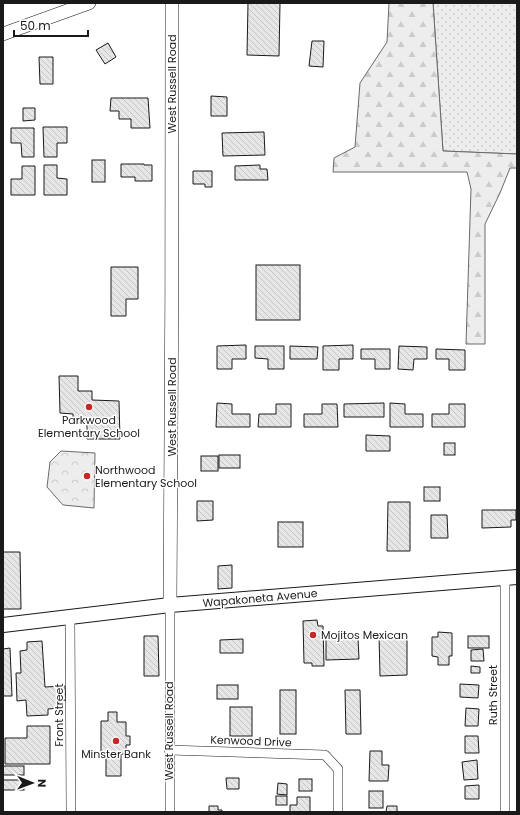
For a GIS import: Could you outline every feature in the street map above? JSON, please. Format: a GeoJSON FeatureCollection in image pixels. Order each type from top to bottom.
{"type":"FeatureCollection","features":[{"type":"Feature","properties":{"kind":"main road"},"geometry":{"type":"LineString","coordinates":[[3,34],[89,3]]}},
{"type":"Feature","properties":{"kind":"main road","name":"West Russell Road"},"geometry":{"type":"LineString","coordinates":[[170,605],[172,372],[172,3]]}},
{"type":"Feature","properties":{"kind":"main road","name":"Wapakoneta Avenue"},"geometry":{"type":"LineString","coordinates":[[3,624],[170,605],[511,577]]}},
{"type":"Feature","properties":{"kind":"street","name":"Ruth Street"},"geometry":{"type":"LineString","coordinates":[[505,812],[511,577]]}},
{"type":"Feature","properties":{"kind":"street","name":"West Russell Road"},"geometry":{"type":"LineString","coordinates":[[170,605],[170,812]]}},
{"type":"Feature","properties":{"kind":"street","name":"Front Street"},"geometry":{"type":"LineString","coordinates":[[70,617],[71,812]]}},
{"type":"Feature","properties":{"kind":"street","name":"Kenwood Drive"},"geometry":{"type":"LineString","coordinates":[[169,750],[325,755],[338,769],[338,812]]}},
{"type":"Feature","properties":{"kind":"green space"},"geometry":{"type":"Polygon","coordinates":[[[389,3],[433,3],[443,151],[517,154],[517,168],[510,168],[485,224],[485,344],[466,344],[471,189],[467,172],[333,172],[334,158],[355,147],[360,83],[387,42],[389,3]]]}},
{"type":"Feature","properties":{"kind":"green space"},"geometry":{"type":"Polygon","coordinates":[[[433,3],[517,3],[517,154],[443,151],[433,3]]]}},
{"type":"Feature","properties":{"kind":"green space"},"geometry":{"type":"Polygon","coordinates":[[[61,451],[95,453],[94,508],[63,505],[47,487],[50,462],[61,451]]]}},
{"type":"Feature","properties":{"kind":"building"},"geometry":{"type":"Polygon","coordinates":[[[248,3],[280,3],[279,56],[247,55],[248,3]]]}},
{"type":"Feature","properties":{"kind":"building"},"geometry":{"type":"Polygon","coordinates":[[[312,41],[324,41],[323,67],[309,66],[312,41]]]}},
{"type":"Feature","properties":{"kind":"building"},"geometry":{"type":"Polygon","coordinates":[[[108,43],[116,57],[105,64],[96,50],[108,43]]]}},
{"type":"Feature","properties":{"kind":"building"},"geometry":{"type":"Polygon","coordinates":[[[39,57],[53,57],[53,84],[40,84],[39,57]]]}},
{"type":"Feature","properties":{"kind":"building"},"geometry":{"type":"Polygon","coordinates":[[[211,96],[227,97],[227,116],[211,116],[211,96]]]}},
{"type":"Feature","properties":{"kind":"building"},"geometry":{"type":"Polygon","coordinates":[[[111,98],[148,98],[150,128],[131,128],[131,119],[119,119],[119,111],[110,111],[111,98]]]}},
{"type":"Feature","properties":{"kind":"building"},"geometry":{"type":"Polygon","coordinates":[[[23,108],[35,108],[35,120],[23,121],[23,108]]]}},
{"type":"Feature","properties":{"kind":"building"},"geometry":{"type":"Polygon","coordinates":[[[43,127],[67,127],[67,143],[57,143],[57,157],[44,157],[43,127]]]}},
{"type":"Feature","properties":{"kind":"building"},"geometry":{"type":"Polygon","coordinates":[[[11,128],[34,128],[34,157],[22,157],[21,143],[11,143],[11,128]]]}},
{"type":"Feature","properties":{"kind":"building"},"geometry":{"type":"Polygon","coordinates":[[[264,132],[265,155],[223,156],[222,133],[264,132]]]}},
{"type":"Feature","properties":{"kind":"building"},"geometry":{"type":"Polygon","coordinates":[[[92,160],[105,160],[105,182],[92,182],[92,160]]]}},
{"type":"Feature","properties":{"kind":"building"},"geometry":{"type":"Polygon","coordinates":[[[121,164],[152,165],[152,181],[135,181],[135,177],[121,177],[121,164]]]}},
{"type":"Feature","properties":{"kind":"building"},"geometry":{"type":"Polygon","coordinates":[[[44,165],[57,165],[57,178],[67,179],[67,195],[44,195],[44,165]]]}},
{"type":"Feature","properties":{"kind":"building"},"geometry":{"type":"Polygon","coordinates":[[[260,165],[260,169],[267,169],[268,180],[235,180],[235,166],[260,165]]]}},
{"type":"Feature","properties":{"kind":"building"},"geometry":{"type":"Polygon","coordinates":[[[22,166],[35,166],[35,195],[11,195],[11,179],[22,179],[22,166]]]}},
{"type":"Feature","properties":{"kind":"building"},"geometry":{"type":"Polygon","coordinates":[[[193,171],[212,171],[212,187],[205,187],[205,184],[193,184],[193,171]]]}},
{"type":"Feature","properties":{"kind":"building"},"geometry":{"type":"Polygon","coordinates":[[[256,265],[300,265],[300,320],[256,320],[256,265]]]}},
{"type":"Feature","properties":{"kind":"building"},"geometry":{"type":"Polygon","coordinates":[[[111,267],[138,267],[138,299],[126,299],[126,316],[111,316],[111,267]]]}},
{"type":"Feature","properties":{"kind":"building"},"geometry":{"type":"Polygon","coordinates":[[[246,345],[246,359],[232,359],[232,369],[217,369],[217,346],[246,345]]]}},
{"type":"Feature","properties":{"kind":"building"},"geometry":{"type":"Polygon","coordinates":[[[353,345],[353,359],[339,359],[339,370],[323,370],[323,346],[353,345]]]}},
{"type":"Feature","properties":{"kind":"building"},"geometry":{"type":"Polygon","coordinates":[[[255,346],[284,346],[284,369],[268,369],[268,359],[255,358],[255,346]]]}},
{"type":"Feature","properties":{"kind":"building"},"geometry":{"type":"Polygon","coordinates":[[[290,346],[318,347],[317,359],[290,359],[290,346]]]}},
{"type":"Feature","properties":{"kind":"building"},"geometry":{"type":"Polygon","coordinates":[[[399,346],[427,347],[427,359],[414,359],[413,370],[398,369],[399,346]]]}},
{"type":"Feature","properties":{"kind":"building"},"geometry":{"type":"Polygon","coordinates":[[[361,349],[390,349],[390,369],[375,369],[375,359],[361,359],[361,349]]]}},
{"type":"Feature","properties":{"kind":"building"},"geometry":{"type":"Polygon","coordinates":[[[436,349],[465,350],[465,370],[449,370],[449,359],[436,359],[436,349]]]}},
{"type":"Feature","properties":{"kind":"building","name":"Parkwood Elementary School"},"geometry":{"type":"Polygon","coordinates":[[[59,376],[78,376],[78,391],[92,391],[92,400],[119,401],[120,439],[87,439],[87,422],[73,423],[73,414],[60,413],[59,376]]]}},
{"type":"Feature","properties":{"kind":"building"},"geometry":{"type":"Polygon","coordinates":[[[217,403],[232,404],[232,414],[250,414],[250,427],[216,427],[217,403]]]}},
{"type":"Feature","properties":{"kind":"building"},"geometry":{"type":"Polygon","coordinates":[[[384,403],[384,417],[344,417],[344,404],[384,403]]]}},
{"type":"Feature","properties":{"kind":"building"},"geometry":{"type":"Polygon","coordinates":[[[390,403],[405,404],[405,414],[423,414],[423,427],[390,427],[390,403]]]}},
{"type":"Feature","properties":{"kind":"building"},"geometry":{"type":"Polygon","coordinates":[[[276,404],[291,404],[291,427],[258,427],[259,414],[276,414],[276,404]]]}},
{"type":"Feature","properties":{"kind":"building"},"geometry":{"type":"Polygon","coordinates":[[[322,404],[337,404],[338,427],[304,427],[304,414],[322,414],[322,404]]]}},
{"type":"Feature","properties":{"kind":"building"},"geometry":{"type":"Polygon","coordinates":[[[449,404],[465,404],[465,427],[432,427],[432,414],[449,414],[449,404]]]}},
{"type":"Feature","properties":{"kind":"building"},"geometry":{"type":"Polygon","coordinates":[[[366,435],[390,436],[390,451],[366,451],[366,435]]]}},
{"type":"Feature","properties":{"kind":"building"},"geometry":{"type":"Polygon","coordinates":[[[444,443],[455,443],[455,455],[444,455],[444,443]]]}},
{"type":"Feature","properties":{"kind":"building"},"geometry":{"type":"Polygon","coordinates":[[[219,455],[240,455],[240,468],[219,468],[219,455]]]}},
{"type":"Feature","properties":{"kind":"building"},"geometry":{"type":"Polygon","coordinates":[[[201,456],[218,456],[218,471],[201,471],[201,456]]]}},
{"type":"Feature","properties":{"kind":"building"},"geometry":{"type":"Polygon","coordinates":[[[424,487],[440,487],[440,501],[424,501],[424,487]]]}},
{"type":"Feature","properties":{"kind":"building"},"geometry":{"type":"Polygon","coordinates":[[[197,501],[213,501],[213,520],[197,521],[197,501]]]}},
{"type":"Feature","properties":{"kind":"building"},"geometry":{"type":"Polygon","coordinates":[[[388,502],[410,502],[410,551],[387,551],[388,502]]]}},
{"type":"Feature","properties":{"kind":"building"},"geometry":{"type":"Polygon","coordinates":[[[482,510],[516,510],[516,520],[511,520],[511,527],[482,528],[482,510]]]}},
{"type":"Feature","properties":{"kind":"building"},"geometry":{"type":"Polygon","coordinates":[[[431,515],[447,515],[448,538],[431,538],[431,515]]]}},
{"type":"Feature","properties":{"kind":"building"},"geometry":{"type":"Polygon","coordinates":[[[278,522],[303,522],[303,547],[278,547],[278,522]]]}},
{"type":"Feature","properties":{"kind":"building"},"geometry":{"type":"Polygon","coordinates":[[[3,552],[20,552],[21,609],[3,609],[3,552]]]}},
{"type":"Feature","properties":{"kind":"building"},"geometry":{"type":"Polygon","coordinates":[[[232,565],[232,588],[218,589],[218,566],[232,565]]]}},
{"type":"Feature","properties":{"kind":"building","name":"Mojitos Mexican"},"geometry":{"type":"Polygon","coordinates":[[[317,620],[318,626],[323,626],[324,666],[312,666],[312,663],[304,663],[303,621],[317,620]]]}},
{"type":"Feature","properties":{"kind":"building"},"geometry":{"type":"Polygon","coordinates":[[[438,632],[452,633],[452,656],[449,656],[449,665],[438,665],[438,657],[432,656],[432,637],[438,637],[438,632]]]}},
{"type":"Feature","properties":{"kind":"building"},"geometry":{"type":"Polygon","coordinates":[[[407,634],[407,675],[380,676],[379,635],[407,634]]]}},
{"type":"Feature","properties":{"kind":"building"},"geometry":{"type":"Polygon","coordinates":[[[144,636],[158,636],[159,676],[144,676],[144,636]]]}},
{"type":"Feature","properties":{"kind":"building"},"geometry":{"type":"Polygon","coordinates":[[[468,636],[489,636],[489,648],[468,648],[468,636]]]}},
{"type":"Feature","properties":{"kind":"building"},"geometry":{"type":"Polygon","coordinates":[[[358,638],[359,659],[326,660],[326,639],[358,638]]]}},
{"type":"Feature","properties":{"kind":"building"},"geometry":{"type":"Polygon","coordinates":[[[243,639],[243,653],[220,653],[220,640],[243,639]]]}},
{"type":"Feature","properties":{"kind":"building"},"geometry":{"type":"Polygon","coordinates":[[[42,641],[45,687],[65,686],[66,700],[59,701],[59,708],[48,709],[48,715],[27,716],[26,700],[17,701],[16,673],[21,673],[20,651],[27,650],[27,642],[42,641]]]}},
{"type":"Feature","properties":{"kind":"building"},"geometry":{"type":"Polygon","coordinates":[[[10,648],[12,696],[3,696],[3,649],[10,648]]]}},
{"type":"Feature","properties":{"kind":"building"},"geometry":{"type":"Polygon","coordinates":[[[483,649],[484,661],[471,661],[471,650],[483,649]]]}},
{"type":"Feature","properties":{"kind":"building"},"geometry":{"type":"Polygon","coordinates":[[[471,666],[480,667],[480,673],[471,673],[471,666]]]}},
{"type":"Feature","properties":{"kind":"building"},"geometry":{"type":"Polygon","coordinates":[[[460,684],[479,685],[478,698],[460,697],[460,684]]]}},
{"type":"Feature","properties":{"kind":"building"},"geometry":{"type":"Polygon","coordinates":[[[217,685],[238,685],[238,699],[217,699],[217,685]]]}},
{"type":"Feature","properties":{"kind":"building"},"geometry":{"type":"Polygon","coordinates":[[[280,690],[296,690],[296,734],[280,734],[280,690]]]}},
{"type":"Feature","properties":{"kind":"building"},"geometry":{"type":"Polygon","coordinates":[[[345,690],[360,690],[361,734],[346,734],[345,690]]]}},
{"type":"Feature","properties":{"kind":"building"},"geometry":{"type":"Polygon","coordinates":[[[230,707],[252,707],[252,736],[230,736],[230,707]]]}},
{"type":"Feature","properties":{"kind":"building"},"geometry":{"type":"Polygon","coordinates":[[[466,708],[479,709],[478,726],[465,726],[466,708]]]}},
{"type":"Feature","properties":{"kind":"building","name":"Minster Bank"},"geometry":{"type":"Polygon","coordinates":[[[108,712],[117,712],[117,722],[126,722],[126,736],[130,736],[130,745],[126,745],[126,754],[121,754],[121,776],[106,776],[106,754],[101,754],[101,721],[108,721],[108,712]]]}},
{"type":"Feature","properties":{"kind":"building"},"geometry":{"type":"Polygon","coordinates":[[[27,726],[50,726],[50,764],[5,764],[5,738],[27,738],[27,726]]]}},
{"type":"Feature","properties":{"kind":"building"},"geometry":{"type":"Polygon","coordinates":[[[465,736],[478,736],[479,753],[465,753],[465,736]]]}},
{"type":"Feature","properties":{"kind":"building"},"geometry":{"type":"Polygon","coordinates":[[[370,751],[382,751],[382,765],[389,765],[388,781],[369,781],[370,751]]]}},
{"type":"Feature","properties":{"kind":"building"},"geometry":{"type":"Polygon","coordinates":[[[477,760],[478,779],[464,780],[462,762],[477,760]]]}},
{"type":"Feature","properties":{"kind":"building"},"geometry":{"type":"Polygon","coordinates":[[[3,766],[24,766],[24,775],[3,775],[3,766]]]}},
{"type":"Feature","properties":{"kind":"building"},"geometry":{"type":"Polygon","coordinates":[[[226,778],[239,778],[239,789],[227,789],[226,778]]]}},
{"type":"Feature","properties":{"kind":"building"},"geometry":{"type":"Polygon","coordinates":[[[299,779],[312,779],[312,791],[299,791],[299,779]]]}},
{"type":"Feature","properties":{"kind":"building"},"geometry":{"type":"Polygon","coordinates":[[[3,780],[24,780],[24,790],[3,790],[3,780]]]}},
{"type":"Feature","properties":{"kind":"building"},"geometry":{"type":"Polygon","coordinates":[[[278,783],[287,784],[287,795],[277,794],[278,783]]]}},
{"type":"Feature","properties":{"kind":"building"},"geometry":{"type":"Polygon","coordinates":[[[479,785],[479,799],[465,799],[465,786],[479,785]]]}},
{"type":"Feature","properties":{"kind":"building"},"geometry":{"type":"Polygon","coordinates":[[[369,791],[383,791],[383,808],[369,808],[369,791]]]}},
{"type":"Feature","properties":{"kind":"building"},"geometry":{"type":"Polygon","coordinates":[[[276,796],[287,796],[287,805],[276,805],[276,796]]]}},
{"type":"Feature","properties":{"kind":"building"},"geometry":{"type":"Polygon","coordinates":[[[297,797],[310,797],[310,812],[290,812],[290,805],[297,805],[297,797]]]}},
{"type":"Feature","properties":{"kind":"building"},"geometry":{"type":"Polygon","coordinates":[[[209,806],[218,806],[218,810],[222,810],[222,812],[209,812],[209,806]]]}},
{"type":"Feature","properties":{"kind":"building"},"geometry":{"type":"Polygon","coordinates":[[[387,806],[397,806],[397,812],[386,812],[387,806]]]}},
{"type":"Feature","properties":{"kind":"place","name":"Parkwood Elementary School"},"geometry":{"type":"Point","coordinates":[89,407]}},
{"type":"Feature","properties":{"kind":"place","name":"Northwood Elementary School"},"geometry":{"type":"Point","coordinates":[87,476]}},
{"type":"Feature","properties":{"kind":"place","name":"Mojitos Mexican"},"geometry":{"type":"Point","coordinates":[313,635]}},
{"type":"Feature","properties":{"kind":"place","name":"Minster Bank"},"geometry":{"type":"Point","coordinates":[116,741]}}]}
